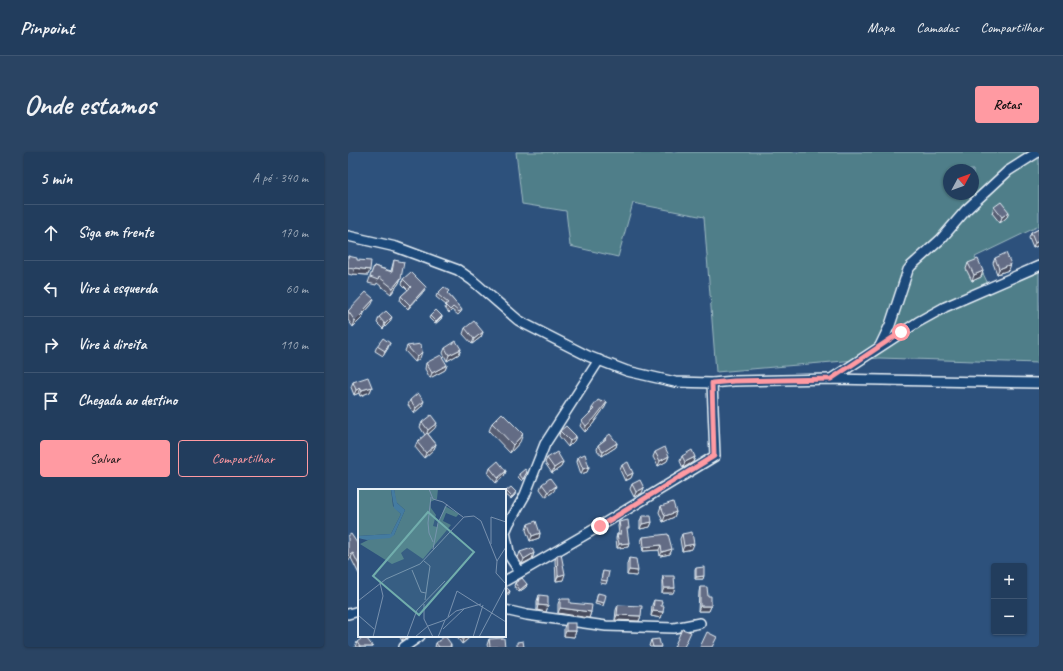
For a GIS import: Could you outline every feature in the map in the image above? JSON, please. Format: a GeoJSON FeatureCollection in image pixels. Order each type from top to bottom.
{"type":"FeatureCollection","features":[{"type":"Feature","properties":{"kind":"street"},"geometry":{"type":"LineString","coordinates":[[880,346],[890,325],[908,270],[911,266],[941,239],[966,210],[1008,170],[1038,152]]}},
{"type":"Feature","properties":{"kind":"street"},"geometry":{"type":"LineString","coordinates":[[348,236],[396,247],[458,270],[466,274],[518,320],[588,356],[627,371],[652,378],[676,382],[712,383],[734,381],[831,379],[1039,383]]}},
{"type":"Feature","properties":{"kind":"street"},"geometry":{"type":"LineString","coordinates":[[831,379],[918,322],[945,308],[1039,266]]}},
{"type":"Feature","properties":{"kind":"street"},"geometry":{"type":"LineString","coordinates":[[506,530],[525,495],[545,444],[599,360]]}},
{"type":"Feature","properties":{"kind":"street"},"geometry":{"type":"LineString","coordinates":[[506,580],[714,456],[712,383]]}},
{"type":"Feature","properties":{"kind":"street"},"geometry":{"type":"LineString","coordinates":[[506,537],[510,557],[520,572]]}},
{"type":"Feature","properties":{"kind":"street"},"geometry":{"type":"LineString","coordinates":[[506,610],[527,615],[606,626],[674,628],[700,623]]}},
{"type":"Feature","properties":{"kind":"street"},"geometry":{"type":"LineString","coordinates":[[348,614],[358,611]]}},
{"type":"Feature","properties":{"kind":"street"},"geometry":{"type":"LineString","coordinates":[[404,647],[419,637]]}},
{"type":"Feature","properties":{"kind":"green space"},"geometry":{"type":"Polygon","coordinates":[[[516,152],[1039,152],[1039,226],[975,257],[991,290],[1039,272],[1039,363],[879,358],[716,372],[704,217],[633,203],[618,257],[570,246],[566,211],[522,204],[516,152]]]}},
{"type":"Feature","properties":{"kind":"building"},"geometry":{"type":"Polygon","coordinates":[[[1001,202],[1009,212],[1002,217],[994,207],[1001,202]]]}},
{"type":"Feature","properties":{"kind":"building"},"geometry":{"type":"Polygon","coordinates":[[[1039,229],[1039,241],[1035,243],[1031,233],[1039,229]]]}},
{"type":"Feature","properties":{"kind":"building"},"geometry":{"type":"Polygon","coordinates":[[[1006,253],[1011,264],[999,269],[995,258],[1006,253]]]}},
{"type":"Feature","properties":{"kind":"building"},"geometry":{"type":"Polygon","coordinates":[[[348,256],[357,258],[357,260],[371,261],[370,270],[348,268],[348,256]]]}},
{"type":"Feature","properties":{"kind":"building"},"geometry":{"type":"Polygon","coordinates":[[[978,259],[983,271],[974,275],[968,263],[978,259]]]}},
{"type":"Feature","properties":{"kind":"building"},"geometry":{"type":"Polygon","coordinates":[[[394,260],[404,262],[401,278],[393,288],[379,277],[378,280],[370,277],[374,266],[392,272],[394,260]]]}},
{"type":"Feature","properties":{"kind":"building"},"geometry":{"type":"Polygon","coordinates":[[[411,272],[426,287],[410,305],[401,296],[411,287],[403,279],[411,272]]]}},
{"type":"Feature","properties":{"kind":"building"},"geometry":{"type":"Polygon","coordinates":[[[444,287],[449,291],[447,293],[462,310],[459,312],[453,307],[450,310],[445,305],[448,303],[437,294],[444,287]]]}},
{"type":"Feature","properties":{"kind":"building"},"geometry":{"type":"Polygon","coordinates":[[[366,292],[374,299],[355,321],[348,311],[366,292]]]}},
{"type":"Feature","properties":{"kind":"building"},"geometry":{"type":"Polygon","coordinates":[[[436,310],[442,316],[436,322],[430,316],[436,310]]]}},
{"type":"Feature","properties":{"kind":"building"},"geometry":{"type":"Polygon","coordinates":[[[386,311],[392,317],[385,324],[379,317],[386,311]]]}},
{"type":"Feature","properties":{"kind":"building"},"geometry":{"type":"Polygon","coordinates":[[[474,321],[483,332],[474,339],[465,328],[474,321]]]}},
{"type":"Feature","properties":{"kind":"building"},"geometry":{"type":"Polygon","coordinates":[[[383,338],[390,343],[385,351],[377,346],[383,338]]]}},
{"type":"Feature","properties":{"kind":"building"},"geometry":{"type":"Polygon","coordinates":[[[456,341],[461,349],[449,355],[445,348],[456,341]]]}},
{"type":"Feature","properties":{"kind":"building"},"geometry":{"type":"Polygon","coordinates":[[[421,344],[422,352],[417,357],[407,346],[421,344]]]}},
{"type":"Feature","properties":{"kind":"building"},"geometry":{"type":"Polygon","coordinates":[[[441,355],[447,365],[432,373],[426,363],[441,355]]]}},
{"type":"Feature","properties":{"kind":"building"},"geometry":{"type":"Polygon","coordinates":[[[368,377],[372,387],[356,390],[353,382],[368,377]]]}},
{"type":"Feature","properties":{"kind":"building"},"geometry":{"type":"Polygon","coordinates":[[[418,393],[424,401],[416,408],[410,400],[418,393]]]}},
{"type":"Feature","properties":{"kind":"building"},"geometry":{"type":"Polygon","coordinates":[[[598,400],[602,402],[604,400],[607,402],[594,419],[586,426],[582,421],[594,409],[592,408],[598,400]]]}},
{"type":"Feature","properties":{"kind":"building"},"geometry":{"type":"Polygon","coordinates":[[[502,413],[523,434],[513,445],[492,423],[502,413]]]}},
{"type":"Feature","properties":{"kind":"building"},"geometry":{"type":"Polygon","coordinates":[[[431,415],[437,423],[428,430],[422,422],[431,415]]]}},
{"type":"Feature","properties":{"kind":"building"},"geometry":{"type":"Polygon","coordinates":[[[566,426],[576,436],[570,441],[560,431],[566,426]]]}},
{"type":"Feature","properties":{"kind":"building"},"geometry":{"type":"Polygon","coordinates":[[[427,433],[436,444],[426,453],[417,442],[427,433]]]}},
{"type":"Feature","properties":{"kind":"building"},"geometry":{"type":"Polygon","coordinates":[[[610,434],[617,443],[603,452],[598,445],[610,434]]]}},
{"type":"Feature","properties":{"kind":"building"},"geometry":{"type":"Polygon","coordinates":[[[665,447],[669,456],[660,461],[655,452],[665,447]]]}},
{"type":"Feature","properties":{"kind":"building"},"geometry":{"type":"Polygon","coordinates":[[[692,450],[695,457],[685,462],[682,456],[692,450]]]}},
{"type":"Feature","properties":{"kind":"building"},"geometry":{"type":"Polygon","coordinates":[[[557,452],[563,462],[554,468],[547,458],[557,452]]]}},
{"type":"Feature","properties":{"kind":"building"},"geometry":{"type":"Polygon","coordinates":[[[585,454],[589,467],[583,469],[578,457],[585,454]]]}},
{"type":"Feature","properties":{"kind":"building"},"geometry":{"type":"Polygon","coordinates":[[[498,461],[506,471],[498,478],[490,468],[498,461]]]}},
{"type":"Feature","properties":{"kind":"building"},"geometry":{"type":"Polygon","coordinates":[[[628,462],[633,473],[627,476],[622,465],[628,462]]]}},
{"type":"Feature","properties":{"kind":"building"},"geometry":{"type":"Polygon","coordinates":[[[525,469],[527,472],[523,479],[519,474],[525,469]]]}},
{"type":"Feature","properties":{"kind":"building"},"geometry":{"type":"Polygon","coordinates":[[[550,478],[556,486],[548,492],[542,484],[550,478]]]}},
{"type":"Feature","properties":{"kind":"building"},"geometry":{"type":"Polygon","coordinates":[[[640,480],[644,488],[636,492],[632,484],[640,480]]]}},
{"type":"Feature","properties":{"kind":"building"},"geometry":{"type":"Polygon","coordinates":[[[511,487],[516,492],[512,497],[506,491],[511,487]]]}},
{"type":"Feature","properties":{"kind":"building"},"geometry":{"type":"Polygon","coordinates":[[[673,502],[676,512],[665,516],[661,506],[673,502]]]}},
{"type":"Feature","properties":{"kind":"building"},"geometry":{"type":"Polygon","coordinates":[[[642,516],[651,516],[652,522],[642,524],[642,516]]]}},
{"type":"Feature","properties":{"kind":"building"},"geometry":{"type":"Polygon","coordinates":[[[628,520],[629,528],[627,528],[629,543],[619,544],[617,534],[621,534],[619,522],[628,520]]]}},
{"type":"Feature","properties":{"kind":"building"},"geometry":{"type":"Polygon","coordinates":[[[536,521],[540,533],[532,536],[528,524],[536,521]]]}},
{"type":"Feature","properties":{"kind":"building"},"geometry":{"type":"Polygon","coordinates":[[[692,532],[694,544],[684,546],[682,534],[692,532]]]}},
{"type":"Feature","properties":{"kind":"building"},"geometry":{"type":"Polygon","coordinates":[[[351,534],[358,544],[358,563],[353,553],[348,556],[348,536],[351,534]]]}},
{"type":"Feature","properties":{"kind":"building"},"geometry":{"type":"Polygon","coordinates":[[[668,534],[672,549],[662,552],[661,545],[644,547],[643,537],[668,534]]]}},
{"type":"Feature","properties":{"kind":"building"},"geometry":{"type":"Polygon","coordinates":[[[532,548],[534,553],[524,559],[520,552],[532,548]]]}},
{"type":"Feature","properties":{"kind":"building"},"geometry":{"type":"Polygon","coordinates":[[[561,554],[565,574],[558,576],[557,555],[561,554]]]}},
{"type":"Feature","properties":{"kind":"building"},"geometry":{"type":"Polygon","coordinates":[[[629,558],[636,559],[638,571],[629,570],[629,558]]]}},
{"type":"Feature","properties":{"kind":"building"},"geometry":{"type":"Polygon","coordinates":[[[704,567],[704,576],[696,577],[696,568],[704,567]]]}},
{"type":"Feature","properties":{"kind":"building"},"geometry":{"type":"Polygon","coordinates":[[[603,571],[609,572],[607,581],[601,580],[603,571]]]}},
{"type":"Feature","properties":{"kind":"building"},"geometry":{"type":"Polygon","coordinates":[[[663,576],[674,576],[675,588],[664,588],[663,576]]]}},
{"type":"Feature","properties":{"kind":"building"},"geometry":{"type":"Polygon","coordinates":[[[522,578],[527,584],[520,590],[515,583],[522,578]]]}},
{"type":"Feature","properties":{"kind":"building"},"geometry":{"type":"Polygon","coordinates":[[[506,587],[510,591],[506,594],[506,587]]]}},
{"type":"Feature","properties":{"kind":"building"},"geometry":{"type":"Polygon","coordinates":[[[700,587],[707,587],[708,596],[711,596],[711,606],[700,606],[700,587]]]}},
{"type":"Feature","properties":{"kind":"building"},"geometry":{"type":"Polygon","coordinates":[[[598,593],[606,595],[604,603],[596,601],[598,593]]]}},
{"type":"Feature","properties":{"kind":"building"},"geometry":{"type":"Polygon","coordinates":[[[539,595],[548,596],[548,606],[538,605],[539,595]]]}},
{"type":"Feature","properties":{"kind":"building"},"geometry":{"type":"Polygon","coordinates":[[[560,599],[570,599],[570,603],[592,605],[591,612],[560,608],[560,599]]]}},
{"type":"Feature","properties":{"kind":"building"},"geometry":{"type":"Polygon","coordinates":[[[654,600],[662,601],[661,606],[664,606],[663,612],[653,611],[654,600]]]}},
{"type":"Feature","properties":{"kind":"building"},"geometry":{"type":"Polygon","coordinates":[[[618,605],[642,606],[641,616],[617,615],[618,605]]]}},
{"type":"Feature","properties":{"kind":"building"},"geometry":{"type":"Polygon","coordinates":[[[566,623],[576,623],[576,631],[566,631],[566,623]]]}},
{"type":"Feature","properties":{"kind":"building"},"geometry":{"type":"Polygon","coordinates":[[[682,629],[691,632],[684,647],[674,647],[682,629]]]}},
{"type":"Feature","properties":{"kind":"building"},"geometry":{"type":"Polygon","coordinates":[[[707,632],[717,637],[712,647],[700,647],[707,632]]]}},
{"type":"Feature","properties":{"kind":"building"},"geometry":{"type":"Polygon","coordinates":[[[366,637],[373,647],[360,647],[357,642],[366,637]]]}},
{"type":"Feature","properties":{"kind":"building"},"geometry":{"type":"Polygon","coordinates":[[[446,637],[451,644],[451,647],[439,647],[436,643],[446,637]]]}},
{"type":"Feature","properties":{"kind":"building"},"geometry":{"type":"Polygon","coordinates":[[[504,638],[505,647],[490,647],[489,639],[504,638]]]}},
{"type":"Feature","properties":{"kind":"building"},"geometry":{"type":"Polygon","coordinates":[[[659,639],[661,647],[653,647],[651,640],[659,639]]]}},
{"type":"Feature","properties":{"kind":"building"},"geometry":{"type":"Polygon","coordinates":[[[523,641],[524,647],[517,647],[517,642],[523,641]]]}},
{"type":"Feature","properties":{"kind":"route"},"geometry":{"type":"LineString","coordinates":[[600,526],[714,456],[712,383],[734,381],[831,379],[901,332]]}}]}
